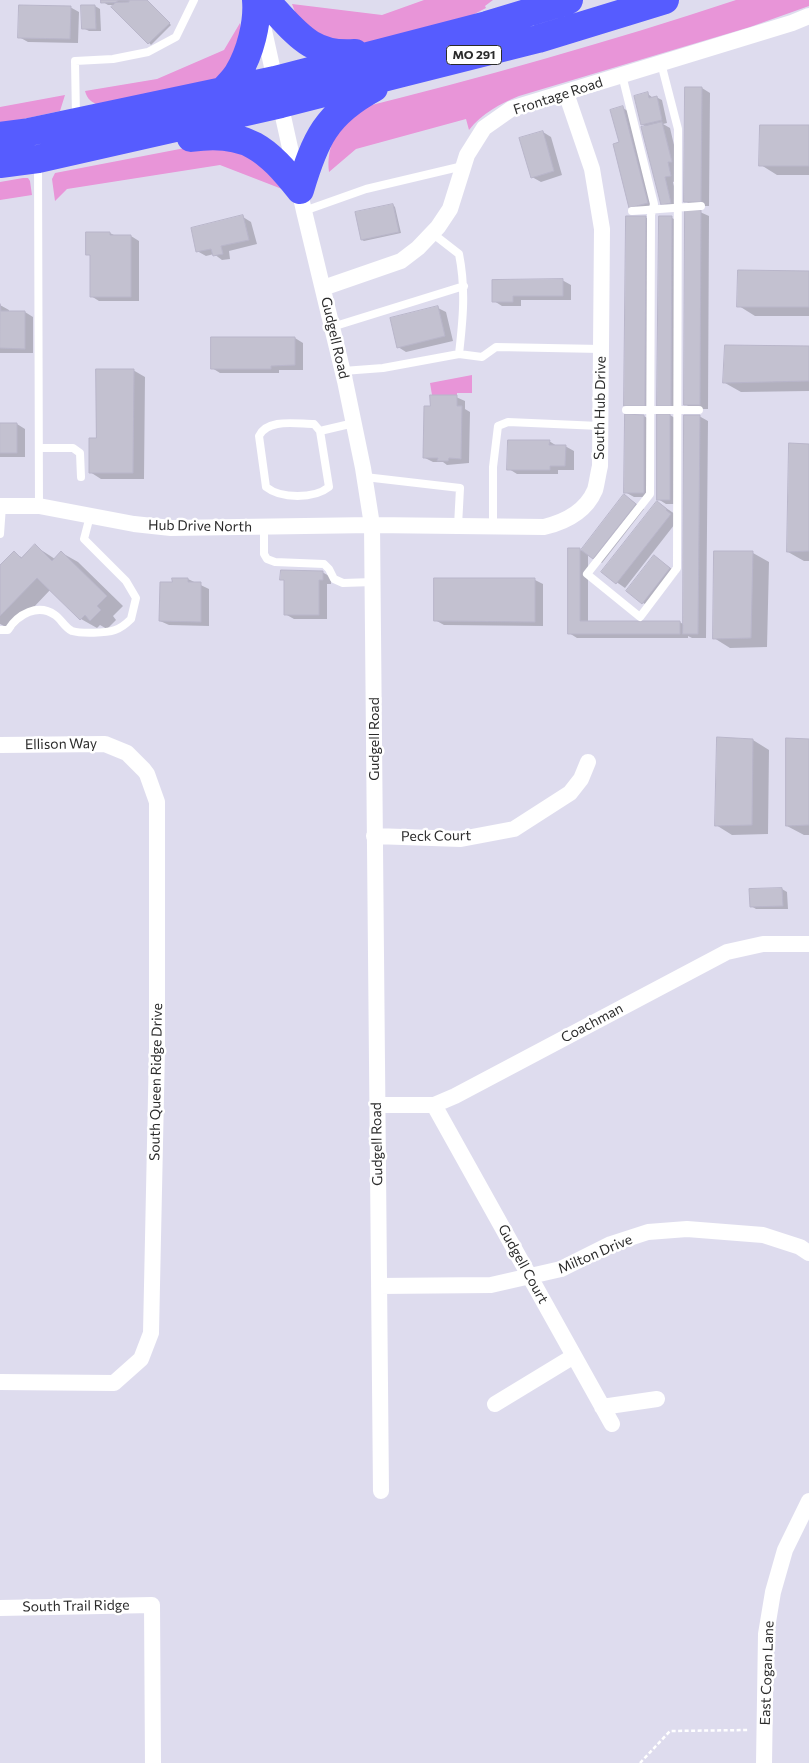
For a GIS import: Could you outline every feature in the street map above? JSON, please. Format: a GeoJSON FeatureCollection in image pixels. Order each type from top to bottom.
{"type":"FeatureCollection","features":[{"type":"Feature","properties":{"kind":"highway"},"geometry":{"type":"LineString","coordinates":[[222,92],[238,74],[247,52],[257,15],[257,0]]}},
{"type":"Feature","properties":{"kind":"highway"},"geometry":{"type":"LineString","coordinates":[[265,0],[292,31],[318,48],[330,52],[398,61]]}},
{"type":"Feature","properties":{"kind":"highway","name":"MO 291"},"geometry":{"type":"LineString","coordinates":[[398,61],[518,12],[569,0]]}},
{"type":"Feature","properties":{"kind":"highway","name":"MO 291"},"geometry":{"type":"LineString","coordinates":[[0,164],[38,159],[102,144],[278,92],[398,61],[538,39],[665,0]]}},
{"type":"Feature","properties":{"kind":"highway"},"geometry":{"type":"LineString","coordinates":[[302,200],[308,162],[327,125],[337,113],[360,96],[398,61]]}},
{"type":"Feature","properties":{"kind":"highway","name":"MO 291"},"geometry":{"type":"LineString","coordinates":[[0,136],[222,92],[278,92]]}},
{"type":"Feature","properties":{"kind":"highway"},"geometry":{"type":"LineString","coordinates":[[102,144],[145,144],[206,136],[234,137],[261,150],[286,173],[302,200]]}},
{"type":"Feature","properties":{"kind":"street","name":"Gudgell Road"},"geometry":{"type":"LineString","coordinates":[[257,0],[343,371],[365,477],[372,525],[380,1491]]}},
{"type":"Feature","properties":{"kind":"street","name":"Frontage Road"},"geometry":{"type":"LineString","coordinates":[[323,288],[401,261],[418,248],[450,209],[467,155],[484,128],[511,110],[792,23],[809,16]]}},
{"type":"Feature","properties":{"kind":"street","name":"South Hub Drive"},"geometry":{"type":"LineString","coordinates":[[372,525],[544,527],[558,524],[574,515],[584,507],[594,491],[600,466],[602,229],[592,169],[566,92]]}},
{"type":"Feature","properties":{"kind":"street","name":"Hub Drive North"},"geometry":{"type":"LineString","coordinates":[[1,506],[39,506],[134,524],[170,528],[372,525]]}},
{"type":"Feature","properties":{"kind":"street","name":"Ellison Way"},"geometry":{"type":"LineString","coordinates":[[0,745],[105,744],[127,753],[144,770]]}},
{"type":"Feature","properties":{"kind":"street","name":"Peck Court"},"geometry":{"type":"LineString","coordinates":[[374,836],[461,839],[514,829],[570,793],[581,779],[588,762]]}},
{"type":"Feature","properties":{"kind":"street","name":"South Queen Ridge Drive"},"geometry":{"type":"LineString","coordinates":[[0,1382],[114,1383],[141,1359],[151,1333],[157,1048],[157,802],[144,770]]}},
{"type":"Feature","properties":{"kind":"street","name":"Coachman"},"geometry":{"type":"LineString","coordinates":[[377,1105],[434,1105],[455,1096],[727,952],[763,944],[809,944]]}},
{"type":"Feature","properties":{"kind":"street","name":"Gudgell Court"},"geometry":{"type":"LineString","coordinates":[[434,1105],[612,1424]]}},
{"type":"Feature","properties":{"kind":"street","name":"Milton Drive"},"geometry":{"type":"LineString","coordinates":[[379,1286],[491,1286],[561,1269],[611,1244],[648,1232],[687,1229],[763,1235],[800,1247],[809,1253]]}},
{"type":"Feature","properties":{"kind":"street"},"geometry":{"type":"LineString","coordinates":[[495,1404],[574,1356]]}},
{"type":"Feature","properties":{"kind":"street"},"geometry":{"type":"LineString","coordinates":[[602,1407],[657,1399]]}},
{"type":"Feature","properties":{"kind":"street","name":"East Cogan Lane"},"geometry":{"type":"LineString","coordinates":[[764,1763],[766,1634],[773,1592],[785,1550],[809,1501]]}},
{"type":"Feature","properties":{"kind":"street","name":"South Trail Ridge"},"geometry":{"type":"LineString","coordinates":[[0,1608],[152,1605],[152,1763]]}},
{"type":"Feature","properties":{"kind":"lane"},"geometry":{"type":"LineString","coordinates":[[76,122],[75,60],[113,59],[148,52],[176,38],[194,0]]}},
{"type":"Feature","properties":{"kind":"lane"},"geometry":{"type":"LineString","coordinates":[[622,75],[654,204],[650,494],[587,574],[640,617],[677,568],[678,129],[660,63]]}},
{"type":"Feature","properties":{"kind":"lane"},"geometry":{"type":"LineString","coordinates":[[38,159],[39,506]]}},
{"type":"Feature","properties":{"kind":"lane"},"geometry":{"type":"LineString","coordinates":[[302,200],[366,189],[464,166]]}},
{"type":"Feature","properties":{"kind":"lane"},"geometry":{"type":"LineString","coordinates":[[632,211],[679,206],[701,206]]}},
{"type":"Feature","properties":{"kind":"lane"},"geometry":{"type":"LineString","coordinates":[[432,233],[459,254],[464,286],[464,304],[459,354]]}},
{"type":"Feature","properties":{"kind":"lane"},"geometry":{"type":"LineString","coordinates":[[332,327],[464,286]]}},
{"type":"Feature","properties":{"kind":"lane"},"geometry":{"type":"LineString","coordinates":[[343,371],[383,368],[459,354],[482,357],[496,347],[601,349]]}},
{"type":"Feature","properties":{"kind":"lane"},"geometry":{"type":"LineString","coordinates":[[626,410],[699,410]]}},
{"type":"Feature","properties":{"kind":"lane"},"geometry":{"type":"LineString","coordinates":[[493,526],[493,467],[498,426],[508,422],[600,426]]}},
{"type":"Feature","properties":{"kind":"lane"},"geometry":{"type":"LineString","coordinates":[[270,424],[314,424],[320,431],[329,487],[322,493],[310,496],[286,495],[271,491],[266,487],[259,436],[262,429],[270,424]]}},
{"type":"Feature","properties":{"kind":"lane"},"geometry":{"type":"LineString","coordinates":[[320,431],[354,424]]}},
{"type":"Feature","properties":{"kind":"lane"},"geometry":{"type":"LineString","coordinates":[[39,448],[73,448],[78,450],[80,453],[81,477]]}},
{"type":"Feature","properties":{"kind":"lane"},"geometry":{"type":"LineString","coordinates":[[365,477],[460,488],[458,526]]}},
{"type":"Feature","properties":{"kind":"lane"},"geometry":{"type":"LineString","coordinates":[[0,534],[1,506]]}},
{"type":"Feature","properties":{"kind":"lane"},"geometry":{"type":"LineString","coordinates":[[0,630],[8,630],[11,625],[27,612],[37,610],[56,615],[72,631],[101,633],[116,630],[131,619],[136,598],[126,581],[84,539],[90,516]]}},
{"type":"Feature","properties":{"kind":"lane"},"geometry":{"type":"LineString","coordinates":[[264,527],[264,554],[267,559],[274,562],[324,564],[334,579],[343,583],[373,582]]}},
{"type":"Feature","properties":{"kind":"path"},"geometry":{"type":"LineString","coordinates":[[640,1763],[670,1731],[753,1730]]}},
{"type":"Feature","properties":{"kind":"shaded area"},"geometry":{"type":"Polygon","coordinates":[[[424,0],[493,0],[485,6],[486,8],[459,22],[359,48],[330,47],[297,17],[292,4],[382,15],[424,0]]]}},
{"type":"Feature","properties":{"kind":"shaded area"},"geometry":{"type":"Polygon","coordinates":[[[736,0],[809,0],[809,6],[750,27],[519,96],[492,110],[469,130],[466,119],[356,149],[329,172],[331,146],[352,110],[545,59],[736,0]]]}},
{"type":"Feature","properties":{"kind":"shaded area"},"geometry":{"type":"Polygon","coordinates":[[[240,23],[241,30],[225,77],[99,105],[90,100],[86,94],[85,91],[157,79],[224,50],[240,23]]]}},
{"type":"Feature","properties":{"kind":"shaded area"},"geometry":{"type":"Polygon","coordinates":[[[65,95],[60,111],[0,124],[0,107],[65,95]]]}},
{"type":"Feature","properties":{"kind":"shaded area"},"geometry":{"type":"Polygon","coordinates":[[[211,143],[244,147],[282,189],[220,165],[67,189],[55,201],[52,179],[55,173],[211,143]]]}},
{"type":"Feature","properties":{"kind":"shaded area"},"geometry":{"type":"Polygon","coordinates":[[[28,178],[30,181],[32,195],[0,200],[0,182],[28,178]]]}},
{"type":"Feature","properties":{"kind":"shaded area"},"geometry":{"type":"Polygon","coordinates":[[[472,375],[472,393],[432,395],[430,383],[472,375]]]}},
{"type":"Feature","properties":{"kind":"building"},"geometry":{"type":"Polygon","coordinates":[[[101,0],[129,0],[129,2],[101,3],[101,0]]]}},
{"type":"Feature","properties":{"kind":"building"},"geometry":{"type":"Polygon","coordinates":[[[119,0],[147,0],[170,23],[148,44],[111,7],[119,0]]]}},
{"type":"Feature","properties":{"kind":"building"},"geometry":{"type":"Polygon","coordinates":[[[19,5],[71,6],[70,39],[18,38],[19,5]]]}},
{"type":"Feature","properties":{"kind":"building"},"geometry":{"type":"Polygon","coordinates":[[[81,5],[95,5],[96,29],[82,29],[81,5]]]}},
{"type":"Feature","properties":{"kind":"building"},"geometry":{"type":"Polygon","coordinates":[[[685,87],[702,87],[701,202],[684,202],[685,87]]]}},
{"type":"Feature","properties":{"kind":"building"},"geometry":{"type":"Polygon","coordinates":[[[648,92],[649,98],[657,96],[662,120],[641,125],[634,96],[648,92]]]}},
{"type":"Feature","properties":{"kind":"building"},"geometry":{"type":"Polygon","coordinates":[[[623,106],[648,203],[629,208],[613,144],[619,142],[610,110],[623,106]]]}},
{"type":"Feature","properties":{"kind":"building"},"geometry":{"type":"Polygon","coordinates":[[[662,122],[672,162],[668,162],[671,176],[665,177],[671,203],[661,205],[641,127],[662,122]]]}},
{"type":"Feature","properties":{"kind":"building"},"geometry":{"type":"Polygon","coordinates":[[[760,125],[809,125],[809,166],[759,166],[760,125]]]}},
{"type":"Feature","properties":{"kind":"building"},"geometry":{"type":"Polygon","coordinates":[[[543,131],[554,171],[531,178],[519,138],[543,131]]]}},
{"type":"Feature","properties":{"kind":"building"},"geometry":{"type":"Polygon","coordinates":[[[393,204],[399,232],[361,240],[355,212],[393,204]]]}},
{"type":"Feature","properties":{"kind":"building"},"geometry":{"type":"Polygon","coordinates":[[[685,210],[701,210],[700,405],[684,405],[685,210]]]}},
{"type":"Feature","properties":{"kind":"building"},"geometry":{"type":"Polygon","coordinates":[[[243,215],[249,240],[221,246],[223,254],[213,256],[211,249],[196,252],[191,228],[243,215]]]}},
{"type":"Feature","properties":{"kind":"building"},"geometry":{"type":"Polygon","coordinates":[[[626,216],[646,216],[645,406],[624,406],[626,216]]]}},
{"type":"Feature","properties":{"kind":"building"},"geometry":{"type":"Polygon","coordinates":[[[659,216],[672,216],[671,406],[657,406],[659,216]]]}},
{"type":"Feature","properties":{"kind":"building"},"geometry":{"type":"Polygon","coordinates":[[[86,232],[110,232],[110,235],[131,235],[131,297],[90,297],[90,255],[86,255],[86,232]]]}},
{"type":"Feature","properties":{"kind":"building"},"geometry":{"type":"Polygon","coordinates":[[[738,270],[809,271],[809,307],[737,307],[738,270]]]}},
{"type":"Feature","properties":{"kind":"building"},"geometry":{"type":"Polygon","coordinates":[[[563,279],[563,296],[513,296],[513,302],[492,302],[492,280],[563,279]]]}},
{"type":"Feature","properties":{"kind":"building"},"geometry":{"type":"Polygon","coordinates":[[[0,304],[1,311],[25,311],[25,349],[0,348],[0,304]]]}},
{"type":"Feature","properties":{"kind":"building"},"geometry":{"type":"Polygon","coordinates":[[[438,306],[445,336],[397,348],[390,318],[438,306]]]}},
{"type":"Feature","properties":{"kind":"building"},"geometry":{"type":"Polygon","coordinates":[[[211,337],[295,337],[295,365],[271,366],[271,369],[211,369],[211,337]]]}},
{"type":"Feature","properties":{"kind":"building"},"geometry":{"type":"Polygon","coordinates":[[[725,345],[809,346],[809,381],[723,383],[725,345]]]}},
{"type":"Feature","properties":{"kind":"building"},"geometry":{"type":"Polygon","coordinates":[[[96,369],[134,369],[133,473],[89,473],[89,438],[96,438],[96,369]]]}},
{"type":"Feature","properties":{"kind":"building"},"geometry":{"type":"Polygon","coordinates":[[[430,395],[457,395],[457,406],[462,406],[461,459],[449,458],[448,461],[437,461],[438,458],[423,458],[424,406],[430,406],[430,395]]]}},
{"type":"Feature","properties":{"kind":"building"},"geometry":{"type":"Polygon","coordinates":[[[625,414],[644,415],[644,493],[624,493],[625,414]]]}},
{"type":"Feature","properties":{"kind":"building"},"geometry":{"type":"Polygon","coordinates":[[[657,414],[670,414],[670,500],[657,500],[657,414]]]}},
{"type":"Feature","properties":{"kind":"building"},"geometry":{"type":"Polygon","coordinates":[[[684,415],[700,415],[698,634],[683,634],[684,415]]]}},
{"type":"Feature","properties":{"kind":"building"},"geometry":{"type":"Polygon","coordinates":[[[0,423],[17,423],[17,453],[0,453],[0,423]]]}},
{"type":"Feature","properties":{"kind":"building"},"geometry":{"type":"Polygon","coordinates":[[[508,440],[550,440],[549,445],[566,445],[565,466],[550,466],[550,470],[507,470],[508,440]]]}},
{"type":"Feature","properties":{"kind":"building"},"geometry":{"type":"Polygon","coordinates":[[[789,443],[809,444],[809,551],[787,552],[789,443]]]}},
{"type":"Feature","properties":{"kind":"building"},"geometry":{"type":"Polygon","coordinates":[[[624,494],[636,504],[593,559],[581,550],[624,494]]]}},
{"type":"Feature","properties":{"kind":"building"},"geometry":{"type":"Polygon","coordinates":[[[657,501],[671,514],[616,584],[601,572],[657,501]]]}},
{"type":"Feature","properties":{"kind":"building"},"geometry":{"type":"Polygon","coordinates":[[[35,544],[52,561],[61,551],[107,596],[97,606],[101,610],[90,621],[85,615],[80,620],[37,578],[0,616],[0,565],[14,551],[21,558],[35,544]]]}},
{"type":"Feature","properties":{"kind":"building"},"geometry":{"type":"Polygon","coordinates":[[[568,548],[580,548],[580,621],[680,621],[680,634],[568,634],[568,548]]]}},
{"type":"Feature","properties":{"kind":"building"},"geometry":{"type":"Polygon","coordinates":[[[714,551],[753,551],[751,638],[713,639],[714,551]]]}},
{"type":"Feature","properties":{"kind":"building"},"geometry":{"type":"Polygon","coordinates":[[[654,555],[670,568],[642,604],[626,591],[654,555]]]}},
{"type":"Feature","properties":{"kind":"building"},"geometry":{"type":"Polygon","coordinates":[[[281,570],[323,571],[323,580],[319,580],[319,615],[284,615],[284,580],[280,580],[281,570]]]}},
{"type":"Feature","properties":{"kind":"building"},"geometry":{"type":"Polygon","coordinates":[[[172,578],[188,578],[188,582],[201,582],[201,622],[159,621],[160,582],[172,582],[172,578]]]}},
{"type":"Feature","properties":{"kind":"building"},"geometry":{"type":"Polygon","coordinates":[[[434,578],[535,578],[535,622],[434,621],[434,578]]]}},
{"type":"Feature","properties":{"kind":"building"},"geometry":{"type":"Polygon","coordinates":[[[717,737],[753,739],[752,825],[715,826],[717,737]]]}},
{"type":"Feature","properties":{"kind":"building"},"geometry":{"type":"Polygon","coordinates":[[[786,738],[809,739],[809,825],[786,826],[786,738]]]}},
{"type":"Feature","properties":{"kind":"building"},"geometry":{"type":"Polygon","coordinates":[[[782,888],[783,906],[750,907],[749,889],[782,888]]]}}]}
